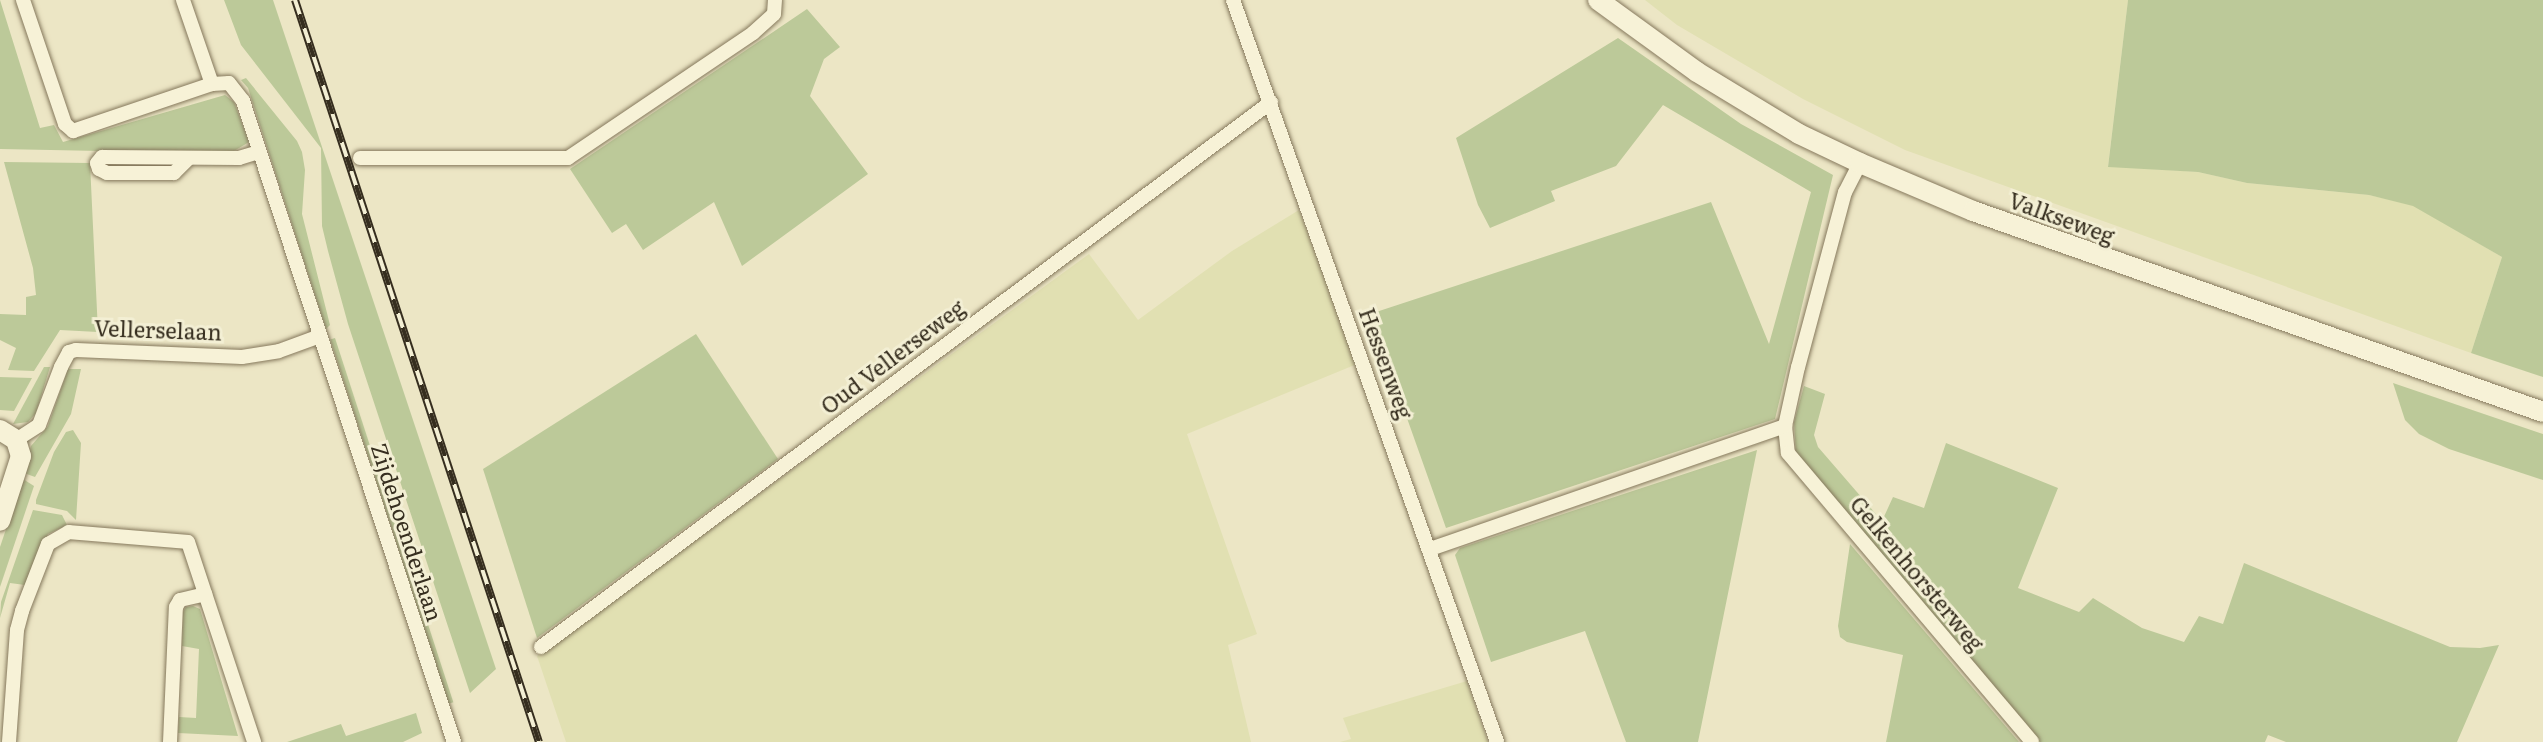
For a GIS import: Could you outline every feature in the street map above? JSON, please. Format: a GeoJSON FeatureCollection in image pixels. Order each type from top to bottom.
{"type":"FeatureCollection","features":[{"type":"Feature","properties":{"kind":"main road","name":"Valkseweg"},"geometry":{"type":"LineString","coordinates":[[1598,0],[1642,36],[1799,134],[1860,163],[1973,211],[2543,412]]}},
{"type":"Feature","properties":{"kind":"main road"},"geometry":{"type":"LineString","coordinates":[[0,521],[20,466],[8,435]]}},
{"type":"Feature","properties":{"kind":"street"},"geometry":{"type":"LineString","coordinates":[[23,0],[65,124],[73,131],[212,84],[183,0]]}},
{"type":"Feature","properties":{"kind":"street","name":"Hessenweg"},"geometry":{"type":"LineString","coordinates":[[1233,0],[1497,742]]}},
{"type":"Feature","properties":{"kind":"street"},"geometry":{"type":"LineString","coordinates":[[360,158],[568,158],[753,33],[774,14],[775,1]]}},
{"type":"Feature","properties":{"kind":"street","name":"Zijdehoenderlaan"},"geometry":{"type":"LineString","coordinates":[[212,84],[221,82],[237,88],[454,742]]}},
{"type":"Feature","properties":{"kind":"street","name":"Oud Vellerseweg"},"geometry":{"type":"LineString","coordinates":[[541,647],[1271,102]]}},
{"type":"Feature","properties":{"kind":"street"},"geometry":{"type":"LineString","coordinates":[[188,159],[174,173],[107,173],[98,166],[102,157],[239,158],[259,152]]}},
{"type":"Feature","properties":{"kind":"street"},"geometry":{"type":"LineString","coordinates":[[1430,549],[1785,426],[1845,192],[1860,163]]}},
{"type":"Feature","properties":{"kind":"street","name":"Vellerselaan"},"geometry":{"type":"LineString","coordinates":[[8,435],[39,425],[69,352],[242,357],[279,351],[320,336]]}},
{"type":"Feature","properties":{"kind":"street","name":"Gelkenhorsterweg"},"geometry":{"type":"LineString","coordinates":[[1785,426],[1788,453],[2032,742]]}},
{"type":"Feature","properties":{"kind":"street"},"geometry":{"type":"LineString","coordinates":[[9,742],[17,630],[48,544],[69,532],[188,542],[254,742]]}},
{"type":"Feature","properties":{"kind":"street"},"geometry":{"type":"LineString","coordinates":[[170,742],[176,607],[180,600],[205,594]]}},
{"type":"Feature","properties":{"kind":"green space"},"geometry":{"type":"Polygon","coordinates":[[[0,0],[40,128],[54,125],[63,142],[225,95],[234,102],[249,142],[234,151],[202,153],[0,149],[0,0]]]}},
{"type":"Feature","properties":{"kind":"green space"},"geometry":{"type":"Polygon","coordinates":[[[224,0],[273,0],[496,669],[470,693],[348,324],[328,251],[322,226],[321,148],[241,45],[224,0]]]}},
{"type":"Feature","properties":{"kind":"green space"},"geometry":{"type":"Polygon","coordinates":[[[1645,0],[2128,0],[2108,166],[2198,172],[2247,183],[2369,195],[2413,205],[2502,257],[2471,353],[1905,150],[1803,99],[1677,25],[1645,0]]]}},
{"type":"Feature","properties":{"kind":"green space"},"geometry":{"type":"Polygon","coordinates":[[[2128,0],[2543,0],[2543,377],[2471,353],[2502,257],[2413,206],[2369,195],[2247,183],[2198,172],[2108,167],[2128,0]]]}},
{"type":"Feature","properties":{"kind":"green space"},"geometry":{"type":"Polygon","coordinates":[[[807,9],[840,47],[824,59],[810,96],[868,174],[742,266],[714,202],[643,250],[626,224],[612,233],[570,169],[807,9]]]}},
{"type":"Feature","properties":{"kind":"green space"},"geometry":{"type":"Polygon","coordinates":[[[1618,38],[1741,124],[1833,175],[1775,419],[1446,528],[1370,314],[1711,202],[1769,344],[1811,192],[1663,105],[1616,166],[1551,191],[1555,201],[1490,228],[1478,205],[1456,138],[1618,38]]]}},
{"type":"Feature","properties":{"kind":"green space"},"geometry":{"type":"Polygon","coordinates":[[[246,78],[297,141],[302,152],[305,170],[302,214],[330,325],[326,329],[248,88],[241,80],[246,78]]]}},
{"type":"Feature","properties":{"kind":"green space"},"geometry":{"type":"Polygon","coordinates":[[[4,162],[90,163],[98,332],[60,330],[34,371],[8,370],[16,348],[0,340],[0,314],[26,315],[26,297],[36,295],[33,268],[4,162]]]}},
{"type":"Feature","properties":{"kind":"green space"},"geometry":{"type":"Polygon","coordinates":[[[1299,210],[1357,364],[1187,434],[1257,634],[1228,645],[1251,742],[566,742],[537,656],[1089,254],[1138,320],[1232,251],[1299,210]]]}},
{"type":"Feature","properties":{"kind":"green space"},"geometry":{"type":"Polygon","coordinates":[[[696,334],[778,459],[537,638],[483,469],[696,334]]]}},
{"type":"Feature","properties":{"kind":"green space"},"geometry":{"type":"Polygon","coordinates":[[[335,338],[453,702],[449,704],[330,340],[335,338]]]}},
{"type":"Feature","properties":{"kind":"green space"},"geometry":{"type":"Polygon","coordinates":[[[44,367],[50,367],[36,413],[28,422],[13,424],[44,367]]]}},
{"type":"Feature","properties":{"kind":"green space"},"geometry":{"type":"Polygon","coordinates":[[[68,369],[81,369],[71,414],[35,477],[24,473],[31,446],[48,426],[68,369]]]}},
{"type":"Feature","properties":{"kind":"green space"},"geometry":{"type":"Polygon","coordinates":[[[0,377],[32,378],[14,411],[0,410],[0,377]]]}},
{"type":"Feature","properties":{"kind":"green space"},"geometry":{"type":"Polygon","coordinates":[[[2393,383],[2543,434],[2543,480],[2449,449],[2419,434],[2405,420],[2393,383]]]}},
{"type":"Feature","properties":{"kind":"green space"},"geometry":{"type":"Polygon","coordinates":[[[1804,386],[1825,394],[1814,435],[1818,447],[1882,521],[1893,497],[1924,508],[1946,443],[2058,488],[2018,588],[2079,612],[2093,598],[2142,628],[2184,642],[2199,616],[2223,624],[2244,563],[2450,647],[2499,645],[2457,742],[2286,742],[2268,735],[2265,742],[2039,742],[1796,455],[1794,422],[1804,386]]]}},
{"type":"Feature","properties":{"kind":"green space"},"geometry":{"type":"Polygon","coordinates":[[[73,430],[81,443],[76,520],[67,511],[36,504],[54,452],[66,432],[73,430]]]}},
{"type":"Feature","properties":{"kind":"green space"},"geometry":{"type":"Polygon","coordinates":[[[1757,450],[1698,742],[1626,742],[1585,631],[1491,662],[1455,555],[1460,548],[1757,450]]]}},
{"type":"Feature","properties":{"kind":"green space"},"geometry":{"type":"Polygon","coordinates":[[[23,479],[34,486],[0,587],[0,547],[23,479]]]}},
{"type":"Feature","properties":{"kind":"green space"},"geometry":{"type":"Polygon","coordinates":[[[33,510],[62,515],[67,525],[48,534],[25,585],[10,583],[0,618],[1,602],[33,510]]]}},
{"type":"Feature","properties":{"kind":"green space"},"geometry":{"type":"Polygon","coordinates":[[[1850,544],[2019,742],[1886,742],[1903,655],[1847,642],[1840,637],[1838,626],[1850,544]]]}},
{"type":"Feature","properties":{"kind":"green space"},"geometry":{"type":"Polygon","coordinates":[[[186,607],[200,609],[238,736],[178,733],[179,717],[196,718],[199,649],[182,646],[183,612],[186,607]]]}},
{"type":"Feature","properties":{"kind":"green space"},"geometry":{"type":"Polygon","coordinates":[[[1467,681],[1488,742],[1340,742],[1351,739],[1343,718],[1467,681]]]}},
{"type":"Feature","properties":{"kind":"green space"},"geometry":{"type":"Polygon","coordinates":[[[416,713],[422,733],[403,742],[287,742],[341,724],[346,736],[416,713]]]}},
{"type":"Feature","properties":{"kind":"railway"},"geometry":{"type":"LineString","coordinates":[[295,0],[539,742]]}}]}
